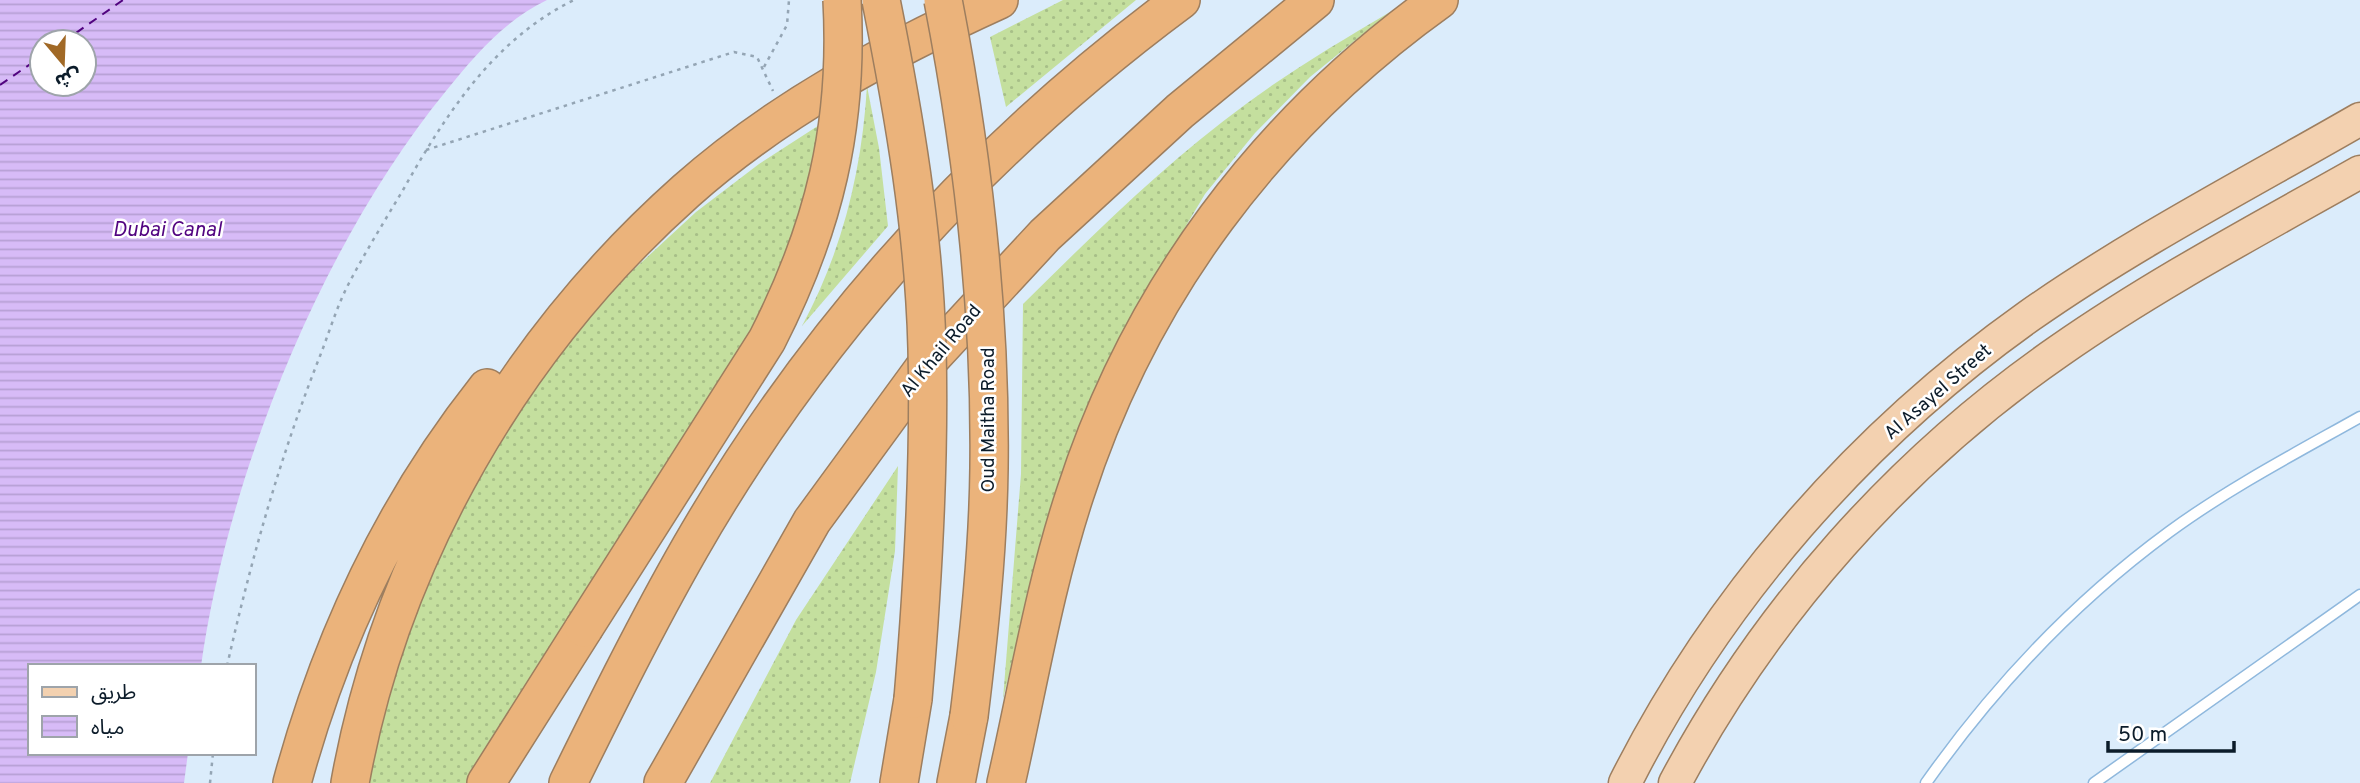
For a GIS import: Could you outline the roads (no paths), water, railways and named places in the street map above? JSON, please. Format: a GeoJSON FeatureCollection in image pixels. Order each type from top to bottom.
{"type":"FeatureCollection","features":[{"type":"Feature","properties":{"kind":"highway"},"geometry":{"type":"LineString","coordinates":[[486,783],[767,340],[791,293],[822,208],[836,144],[843,93],[842,0]]}},
{"type":"Feature","properties":{"kind":"highway"},"geometry":{"type":"LineString","coordinates":[[881,0],[903,110],[919,228],[927,346],[928,465],[923,582],[910,716],[899,783]]}},
{"type":"Feature","properties":{"kind":"highway","name":"Oud Maitha Road"},"geometry":{"type":"LineString","coordinates":[[943,0],[963,101],[977,209],[988,346],[989,470],[983,593],[967,728],[956,783]]}},
{"type":"Feature","properties":{"kind":"highway"},"geometry":{"type":"LineString","coordinates":[[292,783],[308,726],[351,614],[392,529],[425,473],[505,364],[576,284],[640,219],[685,192],[784,117],[902,46],[999,0]]}},
{"type":"Feature","properties":{"kind":"highway"},"geometry":{"type":"LineString","coordinates":[[568,783],[691,547],[738,470],[851,312],[911,241],[986,163],[1098,64],[1181,0]]}},
{"type":"Feature","properties":{"kind":"highway","name":"Al Khail Road"},"geometry":{"type":"LineString","coordinates":[[663,783],[812,521],[864,446],[932,357],[1006,274],[1056,225],[1180,111],[1315,0]]}},
{"type":"Feature","properties":{"kind":"highway"},"geometry":{"type":"LineString","coordinates":[[1006,783],[1044,612],[1088,454],[1122,371],[1165,292],[1215,217],[1264,155],[1303,114],[1369,53],[1439,0]]}},
{"type":"Feature","properties":{"kind":"highway"},"geometry":{"type":"LineString","coordinates":[[350,783],[373,684],[397,612],[454,484],[522,374],[604,274],[685,192]]}},
{"type":"Feature","properties":{"kind":"highway"},"geometry":{"type":"LineString","coordinates":[[1031,783],[1046,655],[1044,612]]}},
{"type":"Feature","properties":{"kind":"highway"},"geometry":{"type":"LineString","coordinates":[[879,783],[910,716]]}},
{"type":"Feature","properties":{"kind":"highway"},"geometry":{"type":"LineString","coordinates":[[963,783],[967,728]]}},
{"type":"Feature","properties":{"kind":"main road","name":"Al Asayel Street"},"geometry":{"type":"LineString","coordinates":[[1625,783],[1686,676],[1748,587],[1820,502],[1898,422],[1984,350],[2075,285],[2360,120]]}},
{"type":"Feature","properties":{"kind":"main road"},"geometry":{"type":"LineString","coordinates":[[1675,783],[1733,685],[1792,605],[1879,504],[1943,443],[2016,382],[2099,324],[2360,172]]}},
{"type":"Feature","properties":{"kind":"lane"},"geometry":{"type":"LineString","coordinates":[[1926,783],[1987,703],[2107,580],[2204,508],[2360,416]]}},
{"type":"Feature","properties":{"kind":"lane"},"geometry":{"type":"LineString","coordinates":[[2094,783],[2360,595]]}},
{"type":"Feature","properties":{"kind":"water","name":"Dubai Canal"},"geometry":{"type":"Polygon","coordinates":[[[0,0],[547,0],[504,28],[446,91],[401,151],[360,217],[322,288],[258,439],[233,516],[214,592],[201,664],[28,664],[28,755],[188,755],[184,783],[0,783],[0,0]]]}}]}
